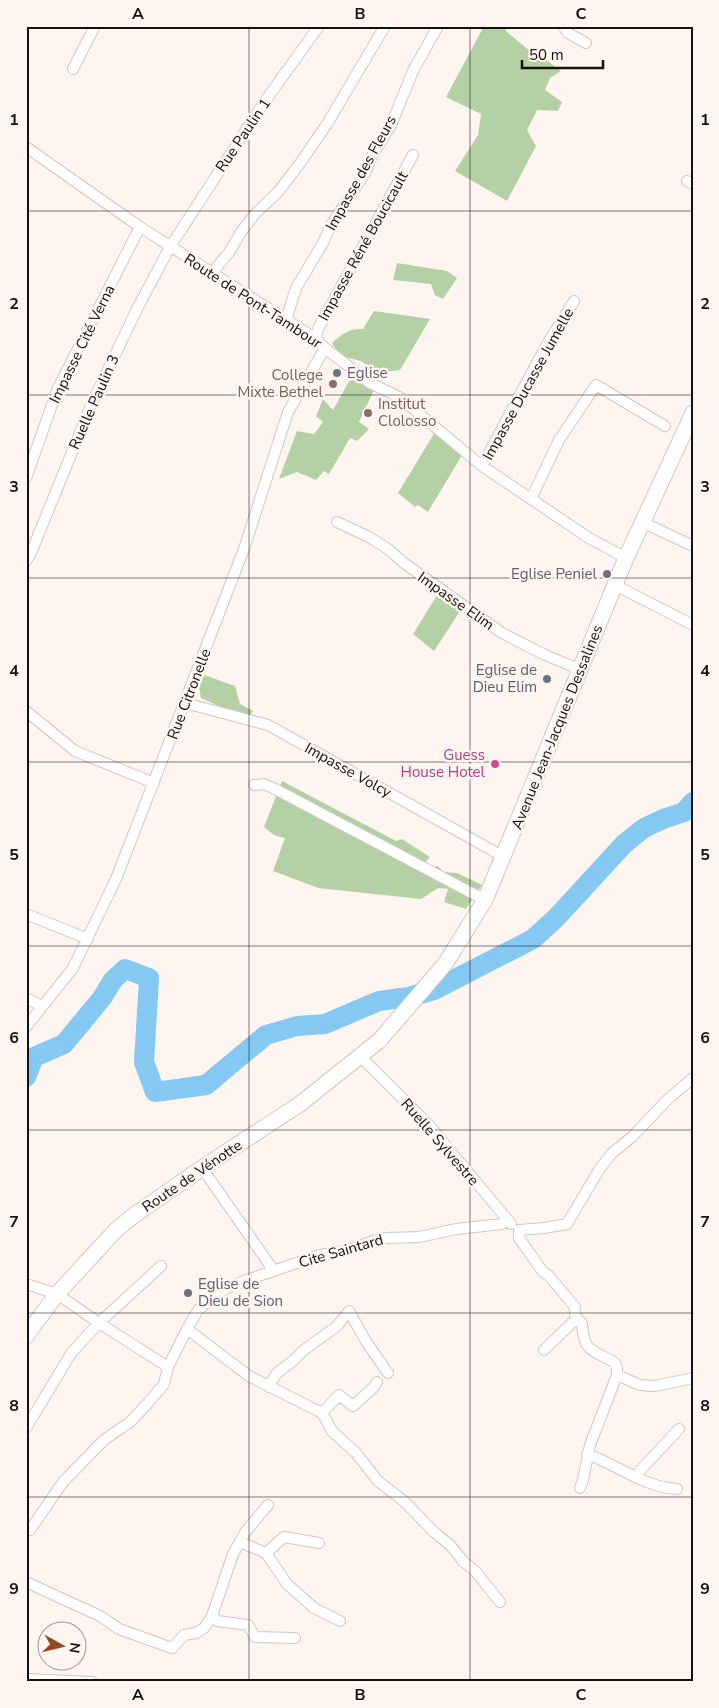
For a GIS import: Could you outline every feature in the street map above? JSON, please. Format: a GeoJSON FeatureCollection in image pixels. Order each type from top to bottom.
{"type":"FeatureCollection","features":[{"type":"Feature","properties":{"kind":"street"},"geometry":{"type":"LineString","coordinates":[[72,69],[95,26]]}},
{"type":"Feature","properties":{"kind":"street","name":"Rue Paulin 1"},"geometry":{"type":"LineString","coordinates":[[170,247],[263,104],[319,26]]}},
{"type":"Feature","properties":{"kind":"street"},"geometry":{"type":"LineString","coordinates":[[212,273],[230,251],[254,215],[278,192],[301,162],[327,124],[384,26]]}},
{"type":"Feature","properties":{"kind":"street","name":"Impasse des Fleurs"},"geometry":{"type":"LineString","coordinates":[[286,320],[296,288],[323,244],[330,228],[365,173],[372,156],[391,125],[413,71],[438,26]]}},
{"type":"Feature","properties":{"kind":"street"},"geometry":{"type":"LineString","coordinates":[[562,26],[568,33],[586,43]]}},
{"type":"Feature","properties":{"kind":"street","name":"Route de Pont-Tambour"},"geometry":{"type":"LineString","coordinates":[[26,147],[170,247],[315,338],[370,383],[399,397],[482,466],[589,538],[626,558]]}},
{"type":"Feature","properties":{"kind":"street","name":"Impasse Réné Boucicault"},"geometry":{"type":"LineString","coordinates":[[315,338],[319,327],[413,154]]}},
{"type":"Feature","properties":{"kind":"street","name":"Impasse Cité Verna"},"geometry":{"type":"LineString","coordinates":[[26,478],[58,388],[140,227]]}},
{"type":"Feature","properties":{"kind":"street","name":"Ruelle Paulin 3"},"geometry":{"type":"LineString","coordinates":[[26,561],[31,553],[92,403],[138,307],[170,247]]}},
{"type":"Feature","properties":{"kind":"street","name":"Impasse Ducasse Jumelle"},"geometry":{"type":"LineString","coordinates":[[482,466],[546,346],[574,301]]}},
{"type":"Feature","properties":{"kind":"street","name":"Rue Citronelle"},"geometry":{"type":"LineString","coordinates":[[26,1027],[73,968],[116,879],[244,550],[288,412],[325,348]]}},
{"type":"Feature","properties":{"kind":"street"},"geometry":{"type":"LineString","coordinates":[[531,499],[559,440],[596,385],[665,426]]}},
{"type":"Feature","properties":{"kind":"street","name":"Avenue Jean-Jacques Dessalines"},"geometry":{"type":"LineString","coordinates":[[380,1040],[445,964],[486,900],[626,558],[693,413]]}},
{"type":"Feature","properties":{"kind":"street","name":"Impasse Elim"},"geometry":{"type":"LineString","coordinates":[[337,522],[369,537],[388,549],[404,563],[502,633],[543,654],[581,670]]}},
{"type":"Feature","properties":{"kind":"street"},"geometry":{"type":"LineString","coordinates":[[642,522],[693,546]]}},
{"type":"Feature","properties":{"kind":"street"},"geometry":{"type":"LineString","coordinates":[[615,585],[693,625]]}},
{"type":"Feature","properties":{"kind":"street","name":"Impasse Volcy"},"geometry":{"type":"LineString","coordinates":[[185,703],[268,726],[504,856]]}},
{"type":"Feature","properties":{"kind":"street"},"geometry":{"type":"LineString","coordinates":[[26,711],[75,752],[154,783]]}},
{"type":"Feature","properties":{"kind":"street"},"geometry":{"type":"LineString","coordinates":[[254,785],[264,784],[486,900]]}},
{"type":"Feature","properties":{"kind":"street"},"geometry":{"type":"LineString","coordinates":[[26,914],[88,939]]}},
{"type":"Feature","properties":{"kind":"street"},"geometry":{"type":"LineString","coordinates":[[26,998],[42,1006]]}},
{"type":"Feature","properties":{"kind":"street","name":"Route de Vénotte"},"geometry":{"type":"LineString","coordinates":[[26,1336],[57,1294],[116,1230],[202,1168],[300,1104],[380,1040]]}},
{"type":"Feature","properties":{"kind":"street","name":"Ruelle Sylvestre"},"geometry":{"type":"LineString","coordinates":[[360,1056],[428,1124],[508,1220],[519,1230]]}},
{"type":"Feature","properties":{"kind":"street"},"geometry":{"type":"LineString","coordinates":[[580,1488],[587,1454],[617,1375],[617,1368],[615,1363],[587,1347],[583,1337],[582,1324],[576,1319],[575,1308],[543,1272],[519,1238],[519,1230],[568,1224],[599,1170],[611,1154],[633,1136],[668,1099],[693,1078]]}},
{"type":"Feature","properties":{"kind":"street"},"geometry":{"type":"LineString","coordinates":[[202,1168],[274,1271]]}},
{"type":"Feature","properties":{"kind":"street","name":"Cite Saintard"},"geometry":{"type":"LineString","coordinates":[[27,1532],[63,1482],[104,1440],[130,1422],[164,1384],[168,1367],[186,1329],[198,1310],[210,1299],[229,1287],[320,1255],[345,1251],[385,1238],[419,1237],[456,1229],[502,1224],[508,1220]]}},
{"type":"Feature","properties":{"kind":"street"},"geometry":{"type":"LineString","coordinates":[[26,1428],[72,1352],[161,1266]]}},
{"type":"Feature","properties":{"kind":"street"},"geometry":{"type":"LineString","coordinates":[[26,1284],[57,1294],[99,1324],[168,1367]]}},
{"type":"Feature","properties":{"kind":"street"},"geometry":{"type":"LineString","coordinates":[[269,1386],[277,1373],[337,1326],[349,1310],[367,1343],[388,1373]]}},
{"type":"Feature","properties":{"kind":"street"},"geometry":{"type":"LineString","coordinates":[[544,1350],[576,1319]]}},
{"type":"Feature","properties":{"kind":"street"},"geometry":{"type":"LineString","coordinates":[[186,1329],[249,1376],[322,1413],[332,1431],[356,1453],[378,1481],[405,1502],[434,1532],[451,1546],[463,1561],[475,1571],[500,1602]]}},
{"type":"Feature","properties":{"kind":"street"},"geometry":{"type":"LineString","coordinates":[[617,1375],[640,1385],[655,1386],[693,1378]]}},
{"type":"Feature","properties":{"kind":"street"},"geometry":{"type":"LineString","coordinates":[[322,1413],[339,1395],[353,1406],[377,1382]]}},
{"type":"Feature","properties":{"kind":"street"},"geometry":{"type":"LineString","coordinates":[[635,1476],[679,1429]]}},
{"type":"Feature","properties":{"kind":"street"},"geometry":{"type":"LineString","coordinates":[[587,1454],[600,1458],[644,1482],[658,1487],[677,1489]]}},
{"type":"Feature","properties":{"kind":"street"},"geometry":{"type":"LineString","coordinates":[[26,1582],[100,1616],[119,1629],[172,1648],[184,1635],[196,1633],[204,1628],[212,1616],[233,1554],[246,1531],[268,1505]]}},
{"type":"Feature","properties":{"kind":"street"},"geometry":{"type":"LineString","coordinates":[[266,1553],[284,1537],[319,1542]]}},
{"type":"Feature","properties":{"kind":"street"},"geometry":{"type":"LineString","coordinates":[[240,1542],[266,1553],[287,1584],[314,1608],[340,1620]]}},
{"type":"Feature","properties":{"kind":"street"},"geometry":{"type":"LineString","coordinates":[[212,1616],[217,1621],[248,1625],[256,1637],[295,1638]]}},
{"type":"Feature","properties":{"kind":"street"},"geometry":{"type":"LineString","coordinates":[[26,1679],[92,1682]]}},
{"type":"Feature","properties":{"kind":"green space"},"geometry":{"type":"Polygon","coordinates":[[[484,26],[506,26],[506,31],[531,52],[536,52],[561,71],[550,78],[545,90],[562,102],[558,111],[537,110],[527,130],[536,146],[507,201],[455,171],[478,135],[481,114],[446,97],[484,26]]]}},
{"type":"Feature","properties":{"kind":"green space"},"geometry":{"type":"Polygon","coordinates":[[[397,263],[447,271],[457,278],[443,299],[435,295],[431,284],[393,280],[397,263]]]}},
{"type":"Feature","properties":{"kind":"green space"},"geometry":{"type":"Polygon","coordinates":[[[374,311],[430,319],[400,370],[378,373],[361,361],[340,356],[332,343],[346,332],[363,329],[374,311]]]}},
{"type":"Feature","properties":{"kind":"green space"},"geometry":{"type":"Polygon","coordinates":[[[352,376],[375,388],[359,422],[369,429],[357,441],[350,438],[329,474],[324,471],[316,480],[297,472],[279,479],[297,431],[314,434],[323,422],[316,416],[323,399],[333,410],[352,376]]]}},
{"type":"Feature","properties":{"kind":"green space"},"geometry":{"type":"Polygon","coordinates":[[[435,432],[462,455],[428,512],[418,505],[415,507],[398,493],[435,432]]]}},
{"type":"Feature","properties":{"kind":"green space"},"geometry":{"type":"Polygon","coordinates":[[[439,592],[460,611],[434,651],[413,634],[439,592]]]}},
{"type":"Feature","properties":{"kind":"green space"},"geometry":{"type":"Polygon","coordinates":[[[196,672],[235,686],[240,704],[253,711],[248,719],[201,698],[196,672]]]}},
{"type":"Feature","properties":{"kind":"green space"},"geometry":{"type":"Polygon","coordinates":[[[282,781],[396,841],[402,839],[430,857],[422,866],[427,869],[438,866],[443,872],[457,873],[482,885],[466,909],[444,902],[448,889],[438,888],[421,899],[318,888],[273,871],[285,838],[274,835],[264,827],[282,781]]]}},
{"type":"Feature","properties":{"kind":"waterway"},"geometry":{"type":"LineString","coordinates":[[26,1077],[34,1057],[64,1044],[102,998],[113,980],[125,969],[149,978],[144,1062],[155,1092],[206,1085],[266,1035],[297,1026],[325,1024],[379,1001],[409,997],[434,990],[533,939],[556,918],[624,844],[644,828],[684,812],[693,802]]}},
{"type":"Feature","properties":{"kind":"place","name":"Eglise"},"geometry":{"type":"Point","coordinates":[337,373]}},
{"type":"Feature","properties":{"kind":"place","name":"College Mixte Bethel"},"geometry":{"type":"Point","coordinates":[333,384]}},
{"type":"Feature","properties":{"kind":"place","name":"Institut Clolosso"},"geometry":{"type":"Point","coordinates":[368,413]}},
{"type":"Feature","properties":{"kind":"place","name":"Eglise Peniel"},"geometry":{"type":"Point","coordinates":[607,574]}},
{"type":"Feature","properties":{"kind":"place","name":"Eglise de Dieu Elim"},"geometry":{"type":"Point","coordinates":[547,679]}},
{"type":"Feature","properties":{"kind":"place","name":"Guess House Hotel"},"geometry":{"type":"Point","coordinates":[495,764]}},
{"type":"Feature","properties":{"kind":"place","name":"Eglise de Dieu de Sion"},"geometry":{"type":"Point","coordinates":[188,1293]}}]}
